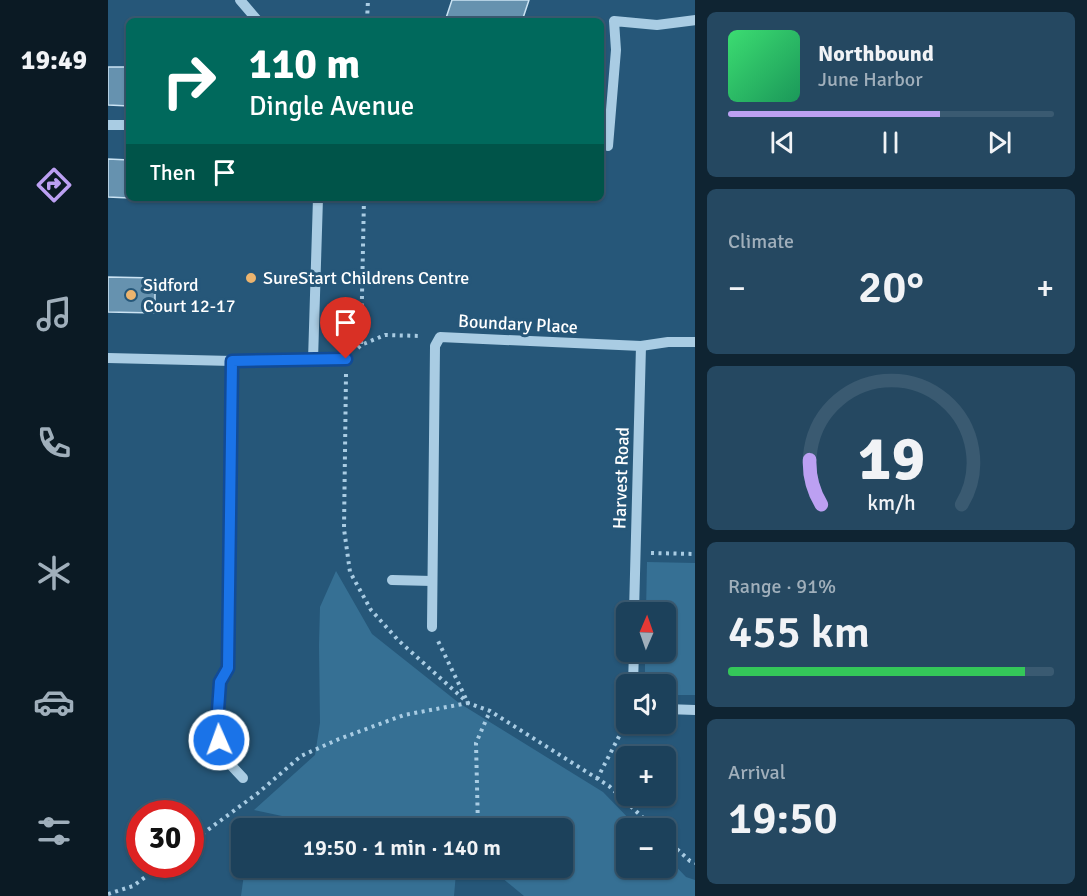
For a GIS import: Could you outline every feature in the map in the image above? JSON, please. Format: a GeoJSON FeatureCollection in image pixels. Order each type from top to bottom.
{"type":"FeatureCollection","features":[{"type":"Feature","properties":{"kind":"street"},"geometry":{"type":"LineString","coordinates":[[240,0],[255,18]]}},
{"type":"Feature","properties":{"kind":"street"},"geometry":{"type":"LineString","coordinates":[[608,146],[616,50],[614,21],[657,25],[695,20]]}},
{"type":"Feature","properties":{"kind":"street"},"geometry":{"type":"LineString","coordinates":[[108,125],[126,125]]}},
{"type":"Feature","properties":{"kind":"street"},"geometry":{"type":"LineString","coordinates":[[313,360],[318,201]]}},
{"type":"Feature","properties":{"kind":"street","name":"Boundary Place"},"geometry":{"type":"LineString","coordinates":[[432,627],[435,346],[440,337],[641,346],[668,342],[695,342]]}},
{"type":"Feature","properties":{"kind":"street","name":"Harvest Road"},"geometry":{"type":"LineString","coordinates":[[634,602],[641,346]]}},
{"type":"Feature","properties":{"kind":"street"},"geometry":{"type":"LineString","coordinates":[[108,358],[232,361],[346,359]]}},
{"type":"Feature","properties":{"kind":"street"},"geometry":{"type":"LineString","coordinates":[[232,361],[228,668],[220,682],[217,725],[219,740],[229,763],[243,778]]}},
{"type":"Feature","properties":{"kind":"street"},"geometry":{"type":"LineString","coordinates":[[392,579],[432,581]]}},
{"type":"Feature","properties":{"kind":"street"},"geometry":{"type":"LineString","coordinates":[[676,709],[695,710]]}},
{"type":"Feature","properties":{"kind":"path"},"geometry":{"type":"LineString","coordinates":[[367,18],[368,0]]}},
{"type":"Feature","properties":{"kind":"path"},"geometry":{"type":"LineString","coordinates":[[361,345],[364,201]]}},
{"type":"Feature","properties":{"kind":"path"},"geometry":{"type":"LineString","coordinates":[[346,359],[361,345],[385,335],[440,337]]}},
{"type":"Feature","properties":{"kind":"path"},"geometry":{"type":"LineString","coordinates":[[635,552],[695,554]]}},
{"type":"Feature","properties":{"kind":"path"},"geometry":{"type":"LineString","coordinates":[[204,832],[301,756],[404,715],[468,703],[432,627]]}},
{"type":"Feature","properties":{"kind":"path"},"geometry":{"type":"LineString","coordinates":[[478,818],[476,743],[490,711]]}},
{"type":"Feature","properties":{"kind":"path"},"geometry":{"type":"LineString","coordinates":[[597,778],[620,734]]}},
{"type":"Feature","properties":{"kind":"path"},"geometry":{"type":"LineString","coordinates":[[676,848],[695,863]]}},
{"type":"Feature","properties":{"kind":"path"},"geometry":{"type":"LineString","coordinates":[[108,894],[133,886],[144,878]]}},
{"type":"Feature","properties":{"kind":"shaded area"},"geometry":{"type":"Polygon","coordinates":[[[647,562],[695,563],[695,695],[676,695],[676,674],[645,674],[645,662],[676,662],[676,602],[646,602],[647,562]]]}},
{"type":"Feature","properties":{"kind":"shaded area"},"geometry":{"type":"Polygon","coordinates":[[[336,571],[372,634],[459,703],[603,792],[628,818],[616,818],[616,878],[676,878],[676,866],[686,877],[695,880],[695,896],[524,896],[502,878],[573,878],[573,818],[291,818],[254,810],[315,755],[320,723],[320,607],[336,571]]]}},
{"type":"Feature","properties":{"kind":"shaded area"},"geometry":{"type":"Polygon","coordinates":[[[243,878],[456,878],[454,896],[241,896],[243,878]]]}},
{"type":"Feature","properties":{"kind":"building"},"geometry":{"type":"Polygon","coordinates":[[[452,0],[529,0],[523,18],[446,18],[452,0]]]}},
{"type":"Feature","properties":{"kind":"building"},"geometry":{"type":"Polygon","coordinates":[[[108,67],[126,67],[126,106],[108,105],[108,67]]]}},
{"type":"Feature","properties":{"kind":"building"},"geometry":{"type":"Polygon","coordinates":[[[108,159],[126,160],[126,198],[108,197],[108,159]]]}},
{"type":"Feature","properties":{"kind":"building","name":"Sidford Court 12-17"},"geometry":{"type":"Polygon","coordinates":[[[108,277],[155,278],[155,313],[108,312],[108,277]]]}},
{"type":"Feature","properties":{"kind":"place","name":"SureStart Childrens Centre"},"geometry":{"type":"Point","coordinates":[251,278]}},
{"type":"Feature","properties":{"kind":"place","name":"Sidford Court 12-17"},"geometry":{"type":"Point","coordinates":[131,295]}},
{"type":"Feature","properties":{"kind":"route"},"geometry":{"type":"LineString","coordinates":[[219,740],[217,725],[220,682],[228,668],[232,361],[346,359]]}}]}
